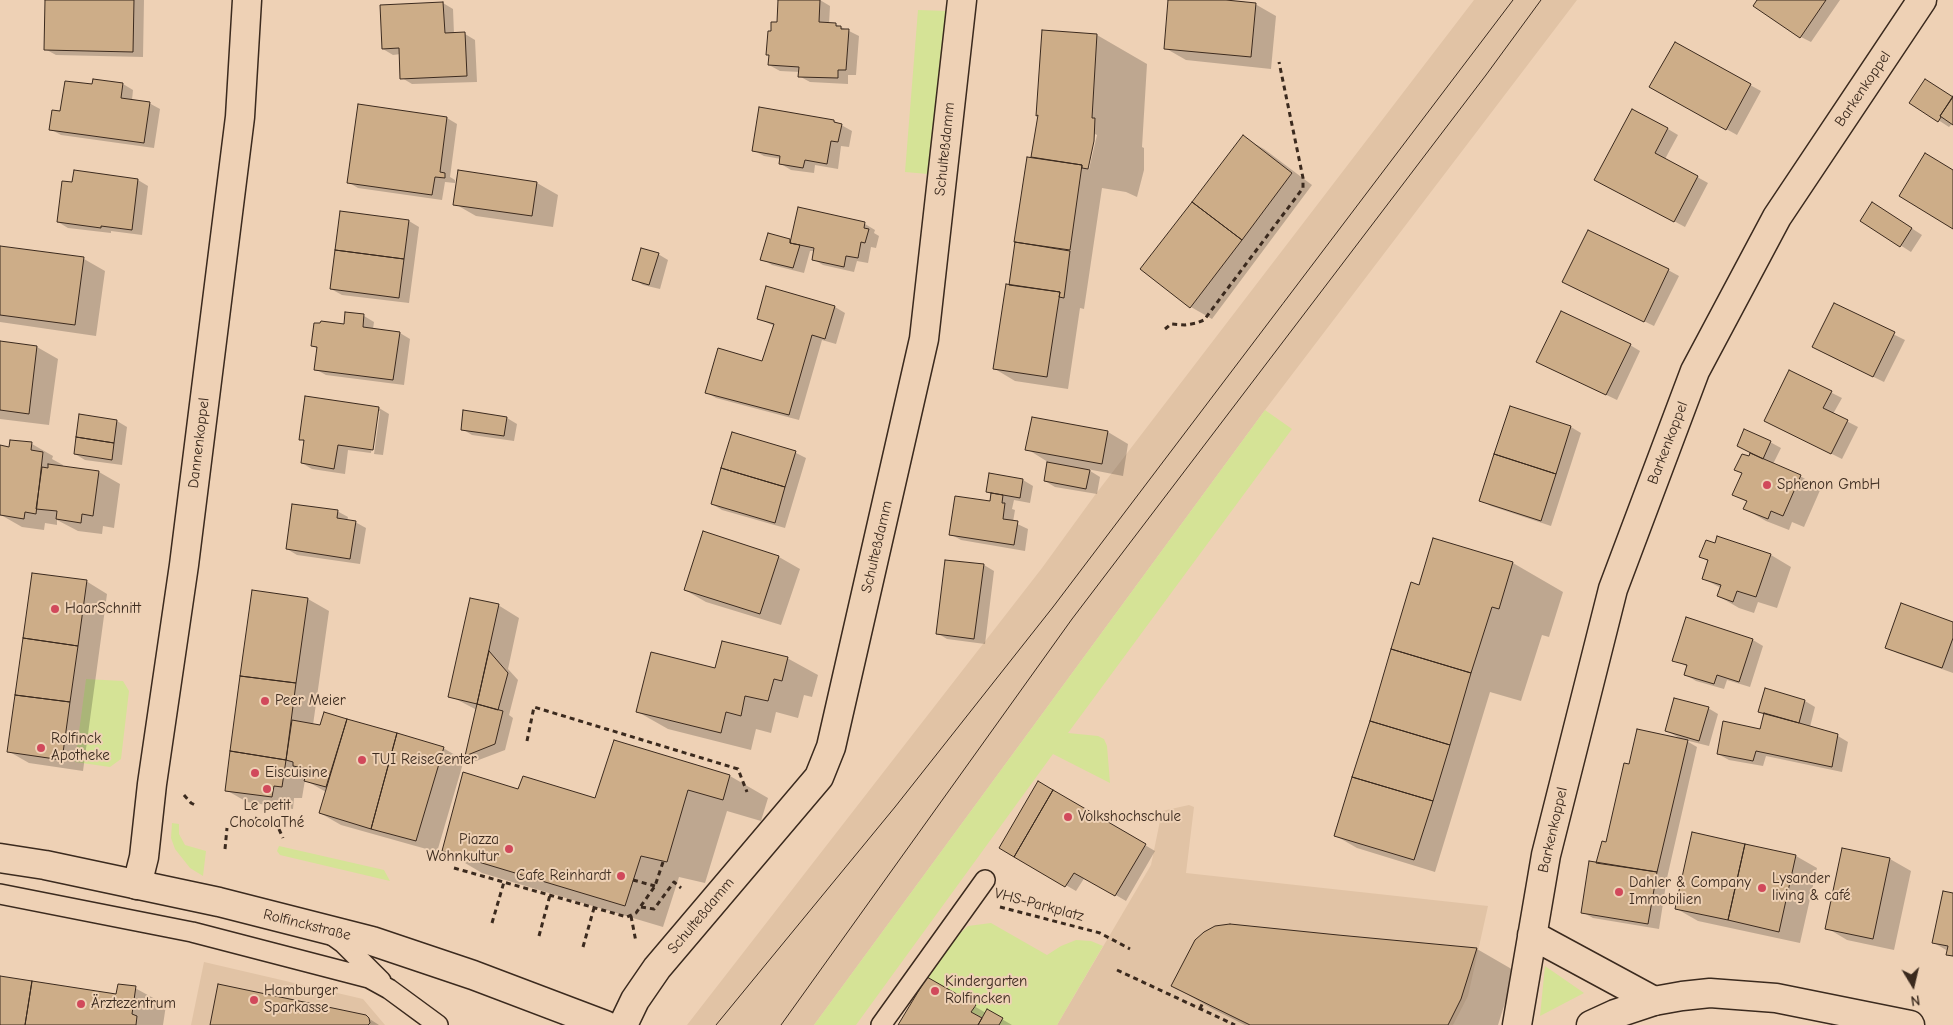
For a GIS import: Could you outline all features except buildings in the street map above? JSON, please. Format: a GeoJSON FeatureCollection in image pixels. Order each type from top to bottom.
{"type":"FeatureCollection","features":[{"type":"Feature","properties":{"kind":"street","name":"Dannenkoppel"},"geometry":{"type":"LineString","coordinates":[[137,885],[144,857],[152,784],[184,565],[240,117],[247,0]]}},
{"type":"Feature","properties":{"kind":"street","name":"Schulteßdamm"},"geometry":{"type":"LineString","coordinates":[[623,1025],[635,1000],[653,973],[819,777],[831,747],[924,339],[962,0]]}},
{"type":"Feature","properties":{"kind":"street","name":"Barkenkoppel"},"geometry":{"type":"LineString","coordinates":[[1517,1025],[1546,855],[1613,589],[1695,371],[1777,217],[1922,0]]}},
{"type":"Feature","properties":{"kind":"street","name":"Rolfinckstraße"},"geometry":{"type":"LineString","coordinates":[[0,858],[219,902],[372,941],[473,975],[597,1023]]}},
{"type":"Feature","properties":{"kind":"street"},"geometry":{"type":"LineString","coordinates":[[1532,935],[1654,1001]]}},
{"type":"Feature","properties":{"kind":"street"},"geometry":{"type":"LineString","coordinates":[[1591,1025],[1615,1014],[1654,1001],[1710,993],[1738,994],[1784,1000],[1910,1025]]}},
{"type":"Feature","properties":{"kind":"lane"},"geometry":{"type":"LineString","coordinates":[[881,1025],[985,880]]}},
{"type":"Feature","properties":{"kind":"lane"},"geometry":{"type":"LineString","coordinates":[[0,894],[192,932],[369,978],[389,989],[438,1025]]}},
{"type":"Feature","properties":{"kind":"lane"},"geometry":{"type":"LineString","coordinates":[[322,928],[343,943],[389,989]]}},
{"type":"Feature","properties":{"kind":"path"},"geometry":{"type":"LineString","coordinates":[[1165,329],[1170,324],[1185,325],[1204,320],[1303,188],[1303,178],[1279,62]]}},
{"type":"Feature","properties":{"kind":"path"},"geometry":{"type":"LineString","coordinates":[[527,740],[534,707],[738,769],[747,792]]}},
{"type":"Feature","properties":{"kind":"path"},"geometry":{"type":"LineString","coordinates":[[255,818],[278,827],[282,838]]}},
{"type":"Feature","properties":{"kind":"path"},"geometry":{"type":"LineString","coordinates":[[225,849],[228,828]]}},
{"type":"Feature","properties":{"kind":"path"},"geometry":{"type":"LineString","coordinates":[[454,868],[627,917],[631,916],[641,907],[655,886],[663,862]]}},
{"type":"Feature","properties":{"kind":"path"},"geometry":{"type":"LineString","coordinates":[[633,880],[655,886]]}},
{"type":"Feature","properties":{"kind":"path"},"geometry":{"type":"LineString","coordinates":[[492,923],[504,882]]}},
{"type":"Feature","properties":{"kind":"path"},"geometry":{"type":"LineString","coordinates":[[641,907],[654,909],[674,882],[681,888],[675,896]]}},
{"type":"Feature","properties":{"kind":"path"},"geometry":{"type":"LineString","coordinates":[[539,936],[550,895]]}},
{"type":"Feature","properties":{"kind":"path","name":"VHS-Parkplatz"},"geometry":{"type":"LineString","coordinates":[[972,899],[1100,933],[1130,949]]}},
{"type":"Feature","properties":{"kind":"path"},"geometry":{"type":"LineString","coordinates":[[583,947],[594,908]]}},
{"type":"Feature","properties":{"kind":"path"},"geometry":{"type":"LineString","coordinates":[[631,916],[635,937]]}},
{"type":"Feature","properties":{"kind":"path"},"geometry":{"type":"LineString","coordinates":[[1117,970],[1235,1025]]}},
{"type":"Feature","properties":{"kind":"path"},"geometry":{"type":"LineString","coordinates":[[1200,1008],[1202,1002]]}},
{"type":"Feature","properties":{"kind":"shaded area"},"geometry":{"type":"Polygon","coordinates":[[[1474,0],[1577,0],[1265,410],[814,1025],[687,1025],[1042,568],[1095,495],[1474,0]]]}},
{"type":"Feature","properties":{"kind":"shaded area"},"geometry":{"type":"Polygon","coordinates":[[[1189,805],[1194,807],[1186,873],[1488,906],[1468,996],[1453,1025],[1057,1025],[1151,865],[1162,811],[1189,805]]]}},
{"type":"Feature","properties":{"kind":"shaded area"},"geometry":{"type":"Polygon","coordinates":[[[204,962],[363,999],[385,1025],[191,1025],[204,962]]]}},
{"type":"Feature","properties":{"kind":"green space"},"geometry":{"type":"Polygon","coordinates":[[[918,10],[949,11],[934,142],[928,174],[905,172],[918,10]]]}},
{"type":"Feature","properties":{"kind":"green space"},"geometry":{"type":"Polygon","coordinates":[[[1265,410],[1292,429],[1068,733],[1098,736],[1104,739],[1107,746],[1110,783],[1053,754],[856,1025],[814,1025],[1265,410]]]}},
{"type":"Feature","properties":{"kind":"green space"},"geometry":{"type":"Polygon","coordinates":[[[86,679],[123,681],[129,691],[121,759],[110,767],[75,762],[86,679]]]}},
{"type":"Feature","properties":{"kind":"green space"},"geometry":{"type":"Polygon","coordinates":[[[172,823],[179,824],[179,834],[185,845],[206,851],[203,876],[190,868],[175,849],[171,838],[172,823]]]}},
{"type":"Feature","properties":{"kind":"green space"},"geometry":{"type":"Polygon","coordinates":[[[279,846],[384,870],[390,881],[280,855],[277,851],[279,846]]]}},
{"type":"Feature","properties":{"kind":"green space"},"geometry":{"type":"Polygon","coordinates":[[[991,923],[1047,955],[1061,946],[1076,940],[1091,941],[1103,946],[1057,1025],[999,1025],[971,1012],[975,1005],[927,977],[954,939],[968,926],[991,923]]]}},
{"type":"Feature","properties":{"kind":"green space"},"geometry":{"type":"Polygon","coordinates":[[[1545,966],[1584,993],[1540,1016],[1545,966]]]}},
{"type":"Feature","properties":{"kind":"tram line"},"geometry":{"type":"LineString","coordinates":[[716,1025],[895,807],[1053,607],[1513,0]]}},
{"type":"Feature","properties":{"kind":"tram line"},"geometry":{"type":"LineString","coordinates":[[781,1025],[1072,619],[1541,0]]}},
{"type":"Feature","properties":{"kind":"place","name":"Sphenon GmbH"},"geometry":{"type":"Point","coordinates":[1767,485]}},
{"type":"Feature","properties":{"kind":"place","name":"HaarSchnitt"},"geometry":{"type":"Point","coordinates":[55,609]}},
{"type":"Feature","properties":{"kind":"place","name":"Peer Meier"},"geometry":{"type":"Point","coordinates":[265,701]}},
{"type":"Feature","properties":{"kind":"place","name":"Rolfinck Apotheke"},"geometry":{"type":"Point","coordinates":[41,748]}},
{"type":"Feature","properties":{"kind":"place","name":"TUI ReiseCenter"},"geometry":{"type":"Point","coordinates":[362,760]}},
{"type":"Feature","properties":{"kind":"place","name":"Eiscuisine"},"geometry":{"type":"Point","coordinates":[255,773]}},
{"type":"Feature","properties":{"kind":"place","name":"Le petit ChocolaThé"},"geometry":{"type":"Point","coordinates":[267,789]}},
{"type":"Feature","properties":{"kind":"place","name":"Volkshochschule"},"geometry":{"type":"Point","coordinates":[1068,817]}},
{"type":"Feature","properties":{"kind":"place","name":"Piazza Wohnkultur"},"geometry":{"type":"Point","coordinates":[509,849]}},
{"type":"Feature","properties":{"kind":"place","name":"Cafe Reinhardt"},"geometry":{"type":"Point","coordinates":[621,876]}},
{"type":"Feature","properties":{"kind":"place","name":"Lysander living & café"},"geometry":{"type":"Point","coordinates":[1762,888]}},
{"type":"Feature","properties":{"kind":"place","name":"Dahler & Company Immobilien"},"geometry":{"type":"Point","coordinates":[1619,892]}},
{"type":"Feature","properties":{"kind":"place","name":"Kindergarten Rolfincken"},"geometry":{"type":"Point","coordinates":[935,991]}},
{"type":"Feature","properties":{"kind":"place","name":"Hamburger Sparkasse"},"geometry":{"type":"Point","coordinates":[254,1000]}},
{"type":"Feature","properties":{"kind":"place","name":"Ärztezentrum"},"geometry":{"type":"Point","coordinates":[81,1004]}}]}
